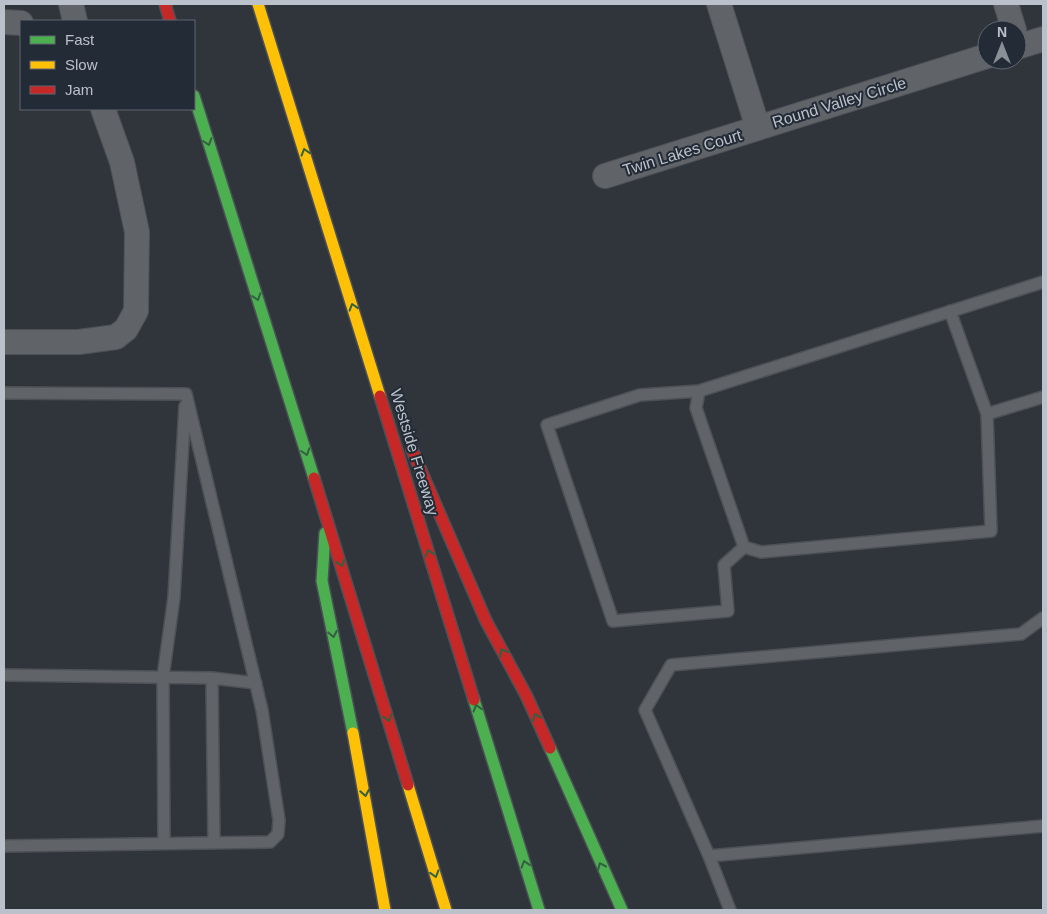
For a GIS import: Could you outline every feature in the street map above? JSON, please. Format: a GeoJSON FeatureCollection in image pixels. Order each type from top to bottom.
{"type":"FeatureCollection","features":[{"type":"Feature","properties":{"kind":"highway"},"geometry":{"type":"LineString","coordinates":[[165,4],[170,20]]}},
{"type":"Feature","properties":{"kind":"highway","name":"Westside Freeway"},"geometry":{"type":"LineString","coordinates":[[258,4],[368,353],[539,910]]}},
{"type":"Feature","properties":{"kind":"highway"},"geometry":{"type":"LineString","coordinates":[[195,99],[326,516],[446,910]]}},
{"type":"Feature","properties":{"kind":"highway"},"geometry":{"type":"LineString","coordinates":[[368,353],[486,621],[526,695],[622,910]]}},
{"type":"Feature","properties":{"kind":"highway"},"geometry":{"type":"LineString","coordinates":[[326,516],[322,582],[362,776],[385,910]]}},
{"type":"Feature","properties":{"kind":"street"},"geometry":{"type":"LineString","coordinates":[[71,4],[75,20]]}},
{"type":"Feature","properties":{"kind":"street","name":"Round Valley Circle"},"geometry":{"type":"LineString","coordinates":[[719,4],[758,128],[977,59]]}},
{"type":"Feature","properties":{"kind":"street"},"geometry":{"type":"LineString","coordinates":[[1006,4],[1011,20]]}},
{"type":"Feature","properties":{"kind":"street"},"geometry":{"type":"LineString","coordinates":[[4,22],[20,23]]}},
{"type":"Feature","properties":{"kind":"street"},"geometry":{"type":"LineString","coordinates":[[1027,39],[1043,38]]}},
{"type":"Feature","properties":{"kind":"street"},"geometry":{"type":"LineString","coordinates":[[4,342],[80,342],[116,337],[126,329],[136,311],[137,232],[122,162],[103,110]]}},
{"type":"Feature","properties":{"kind":"street","name":"Twin Lakes Court"},"geometry":{"type":"LineString","coordinates":[[605,176],[758,128]]}},
{"type":"Feature","properties":{"kind":"lane"},"geometry":{"type":"LineString","coordinates":[[744,547],[724,565],[728,611],[613,621],[548,425],[640,395],[699,392],[1043,282]]}},
{"type":"Feature","properties":{"kind":"lane"},"geometry":{"type":"LineString","coordinates":[[744,547],[761,552],[991,531],[987,414],[950,311]]}},
{"type":"Feature","properties":{"kind":"lane"},"geometry":{"type":"LineString","coordinates":[[699,392],[696,408],[744,547]]}},
{"type":"Feature","properties":{"kind":"lane"},"geometry":{"type":"LineString","coordinates":[[4,393],[186,394]]}},
{"type":"Feature","properties":{"kind":"lane"},"geometry":{"type":"LineString","coordinates":[[164,844],[163,677],[174,597],[186,394]]}},
{"type":"Feature","properties":{"kind":"lane"},"geometry":{"type":"LineString","coordinates":[[4,846],[270,842],[278,834],[279,820],[262,710],[186,394]]}},
{"type":"Feature","properties":{"kind":"lane"},"geometry":{"type":"LineString","coordinates":[[987,414],[1043,397]]}},
{"type":"Feature","properties":{"kind":"lane"},"geometry":{"type":"LineString","coordinates":[[730,910],[709,856],[645,710],[670,665],[1021,634],[1043,618]]}},
{"type":"Feature","properties":{"kind":"lane"},"geometry":{"type":"LineString","coordinates":[[4,675],[212,678],[256,683]]}},
{"type":"Feature","properties":{"kind":"lane"},"geometry":{"type":"LineString","coordinates":[[212,678],[214,843]]}},
{"type":"Feature","properties":{"kind":"lane"},"geometry":{"type":"LineString","coordinates":[[709,856],[1043,826]]}},
{"type":"Feature","properties":{"kind":"traffic: fast"},"geometry":{"type":"LineString","coordinates":[[195,99],[314,478]]}},
{"type":"Feature","properties":{"kind":"traffic: fast"},"geometry":{"type":"LineString","coordinates":[[325,533],[322,581],[353,733]]}},
{"type":"Feature","properties":{"kind":"traffic: fast"},"geometry":{"type":"LineString","coordinates":[[474,700],[539,910]]}},
{"type":"Feature","properties":{"kind":"traffic: fast"},"geometry":{"type":"LineString","coordinates":[[550,748],[622,910]]}},
{"type":"Feature","properties":{"kind":"traffic: slow"},"geometry":{"type":"LineString","coordinates":[[258,4],[380,396]]}},
{"type":"Feature","properties":{"kind":"traffic: slow"},"geometry":{"type":"LineString","coordinates":[[353,733],[385,910]]}},
{"type":"Feature","properties":{"kind":"traffic: slow"},"geometry":{"type":"LineString","coordinates":[[408,785],[446,910]]}},
{"type":"Feature","properties":{"kind":"traffic: jam"},"geometry":{"type":"LineString","coordinates":[[165,4],[170,20]]}},
{"type":"Feature","properties":{"kind":"traffic: jam"},"geometry":{"type":"LineString","coordinates":[[380,396],[474,700]]}},
{"type":"Feature","properties":{"kind":"traffic: jam"},"geometry":{"type":"LineString","coordinates":[[412,450],[486,621],[526,695],[550,748]]}},
{"type":"Feature","properties":{"kind":"traffic: jam"},"geometry":{"type":"LineString","coordinates":[[314,478],[408,785]]}}]}
